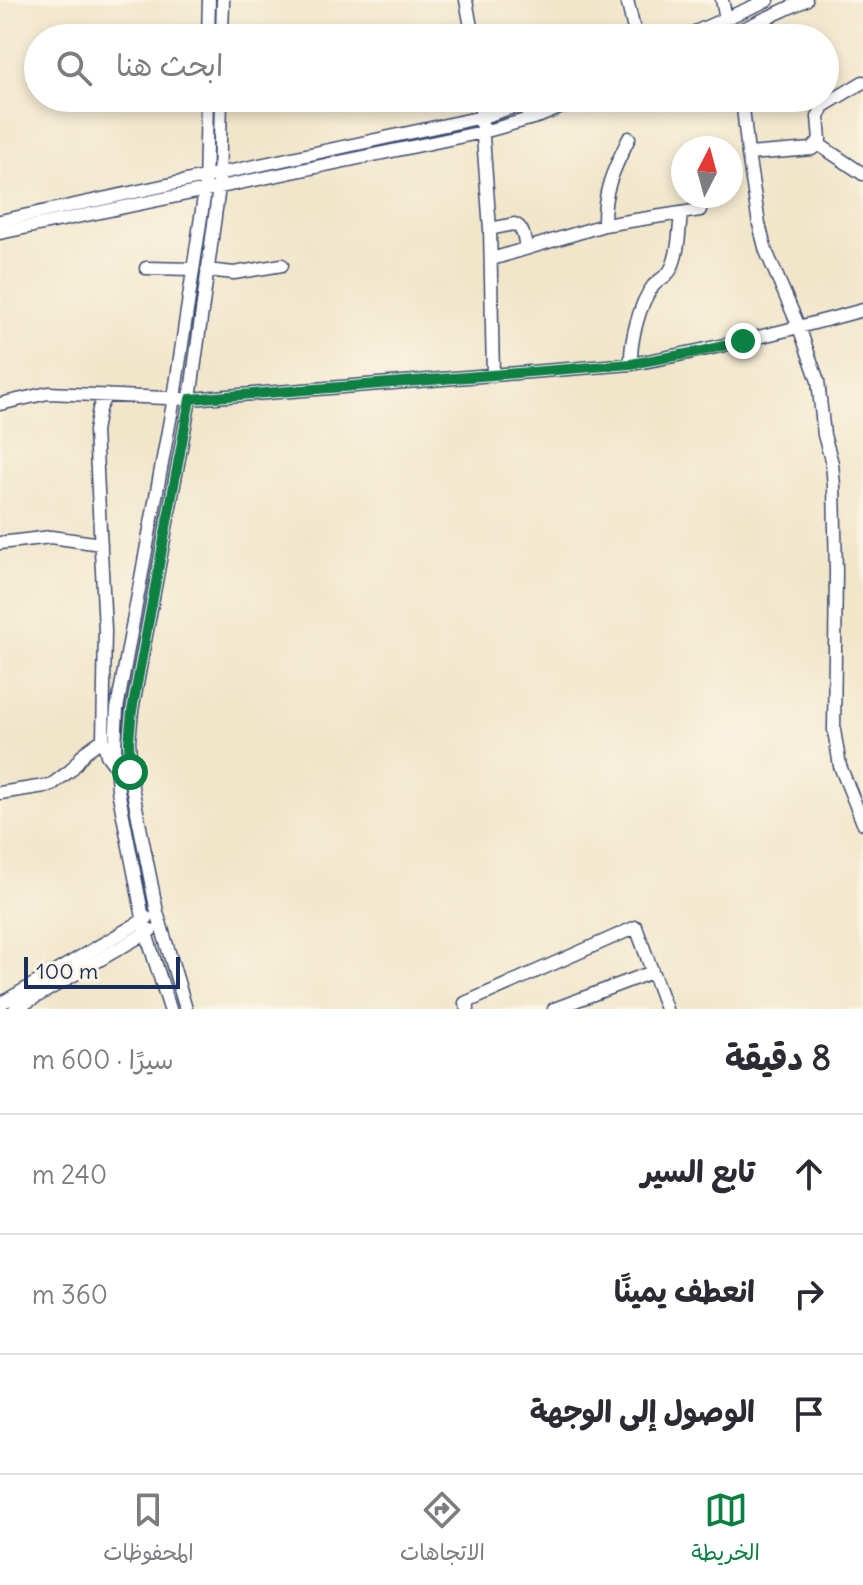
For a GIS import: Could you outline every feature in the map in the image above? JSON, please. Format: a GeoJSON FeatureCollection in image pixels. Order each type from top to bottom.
{"type":"FeatureCollection","features":[{"type":"Feature","properties":{"kind":"street"},"geometry":{"type":"LineString","coordinates":[[208,24],[209,0]]}},
{"type":"Feature","properties":{"kind":"street"},"geometry":{"type":"LineString","coordinates":[[222,24],[223,0]]}},
{"type":"Feature","properties":{"kind":"street"},"geometry":{"type":"LineString","coordinates":[[466,0],[470,24]]}},
{"type":"Feature","properties":{"kind":"street"},"geometry":{"type":"LineString","coordinates":[[627,0],[633,24]]}},
{"type":"Feature","properties":{"kind":"street"},"geometry":{"type":"LineString","coordinates":[[722,0],[726,18]]}},
{"type":"Feature","properties":{"kind":"street"},"geometry":{"type":"LineString","coordinates":[[712,24],[768,0]]}},
{"type":"Feature","properties":{"kind":"street"},"geometry":{"type":"LineString","coordinates":[[756,24],[806,0]]}},
{"type":"Feature","properties":{"kind":"street"},"geometry":{"type":"LineString","coordinates":[[839,96],[863,82]]}},
{"type":"Feature","properties":{"kind":"street"},"geometry":{"type":"LineString","coordinates":[[170,1009],[145,927],[115,766],[115,728],[174,398],[193,269],[212,182],[208,112]]}},
{"type":"Feature","properties":{"kind":"street"},"geometry":{"type":"LineString","coordinates":[[186,1009],[158,918],[132,787],[129,741],[190,399],[207,270],[220,112]]}},
{"type":"Feature","properties":{"kind":"street"},"geometry":{"type":"LineString","coordinates":[[481,112],[492,259],[493,376]]}},
{"type":"Feature","properties":{"kind":"street"},"geometry":{"type":"LineString","coordinates":[[0,233],[498,112]]}},
{"type":"Feature","properties":{"kind":"street"},"geometry":{"type":"LineString","coordinates":[[0,221],[483,132],[550,112]]}},
{"type":"Feature","properties":{"kind":"street"},"geometry":{"type":"LineString","coordinates":[[744,112],[759,224],[766,251],[799,327],[818,381],[824,435],[832,463],[836,572],[834,730],[840,766],[863,823]]}},
{"type":"Feature","properties":{"kind":"street"},"geometry":{"type":"LineString","coordinates":[[748,154],[808,150],[818,144],[821,136],[819,112]]}},
{"type":"Feature","properties":{"kind":"street"},"geometry":{"type":"LineString","coordinates":[[604,225],[606,191],[629,138]]}},
{"type":"Feature","properties":{"kind":"street"},"geometry":{"type":"LineString","coordinates":[[818,144],[863,174]]}},
{"type":"Feature","properties":{"kind":"street"},"geometry":{"type":"LineString","coordinates":[[492,259],[604,225],[700,210]]}},
{"type":"Feature","properties":{"kind":"street"},"geometry":{"type":"LineString","coordinates":[[631,364],[633,338],[646,298],[673,266],[681,213]]}},
{"type":"Feature","properties":{"kind":"street"},"geometry":{"type":"LineString","coordinates":[[490,229],[518,225],[526,248]]}},
{"type":"Feature","properties":{"kind":"street"},"geometry":{"type":"LineString","coordinates":[[207,270],[234,273],[282,265]]}},
{"type":"Feature","properties":{"kind":"street"},"geometry":{"type":"LineString","coordinates":[[146,268],[193,269]]}},
{"type":"Feature","properties":{"kind":"street"},"geometry":{"type":"LineString","coordinates":[[0,404],[48,393],[190,399],[631,364],[702,351],[863,310]]}},
{"type":"Feature","properties":{"kind":"street"},"geometry":{"type":"LineString","coordinates":[[106,395],[99,409],[95,431],[105,659],[103,739],[107,755],[115,766]]}},
{"type":"Feature","properties":{"kind":"street"},"geometry":{"type":"LineString","coordinates":[[0,543],[51,537],[101,544]]}},
{"type":"Feature","properties":{"kind":"street"},"geometry":{"type":"LineString","coordinates":[[0,793],[51,785],[103,739]]}},
{"type":"Feature","properties":{"kind":"street"},"geometry":{"type":"LineString","coordinates":[[15,1009],[158,918]]}},
{"type":"Feature","properties":{"kind":"street"},"geometry":{"type":"LineString","coordinates":[[0,1004],[145,927]]}},
{"type":"Feature","properties":{"kind":"street"},"geometry":{"type":"LineString","coordinates":[[468,1009],[465,1003],[636,927],[666,1009]]}},
{"type":"Feature","properties":{"kind":"street"},"geometry":{"type":"LineString","coordinates":[[554,1009],[652,972]]}},
{"type":"Feature","properties":{"kind":"route"},"geometry":{"type":"LineString","coordinates":[[130,772],[132,711],[190,399],[631,364],[743,341]]}}]}
